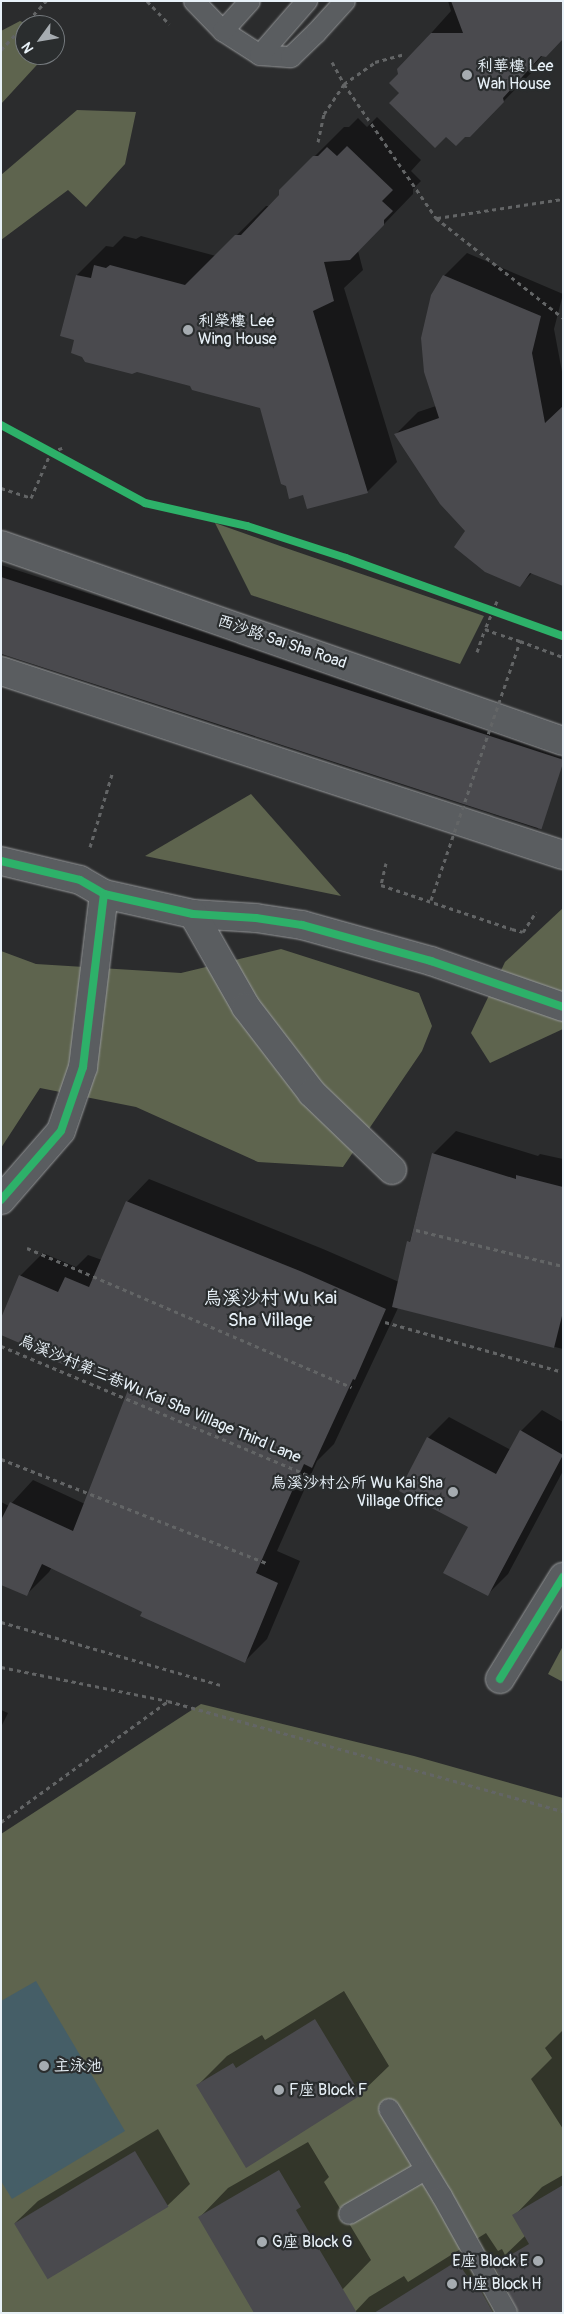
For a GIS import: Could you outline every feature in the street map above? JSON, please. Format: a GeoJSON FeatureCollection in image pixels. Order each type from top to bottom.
{"type":"FeatureCollection","features":[{"type":"Feature","properties":{"kind":"street","name":"西沙路 Sai Sha Road"},"geometry":{"type":"LineString","coordinates":[[1,545],[563,741]]}},
{"type":"Feature","properties":{"kind":"street"},"geometry":{"type":"LineString","coordinates":[[1,672],[563,854]]}},
{"type":"Feature","properties":{"kind":"street"},"geometry":{"type":"LineString","coordinates":[[1,860],[80,880],[104,894],[193,914],[256,918],[302,925],[431,961],[563,1007]]}},
{"type":"Feature","properties":{"kind":"street"},"geometry":{"type":"LineString","coordinates":[[1,1200],[60,1131],[83,1068],[104,894]]}},
{"type":"Feature","properties":{"kind":"street"},"geometry":{"type":"LineString","coordinates":[[193,914],[246,1007],[312,1093],[392,1170]]}},
{"type":"Feature","properties":{"kind":"street"},"geometry":{"type":"LineString","coordinates":[[500,1679],[563,1577]]}},
{"type":"Feature","properties":{"kind":"lane"},"geometry":{"type":"LineString","coordinates":[[194,1],[223,31],[260,55],[291,57],[316,34],[344,1]]}},
{"type":"Feature","properties":{"kind":"lane"},"geometry":{"type":"LineString","coordinates":[[223,31],[250,1]]}},
{"type":"Feature","properties":{"kind":"lane"},"geometry":{"type":"LineString","coordinates":[[260,55],[308,1]]}},
{"type":"Feature","properties":{"kind":"lane"},"geometry":{"type":"LineString","coordinates":[[389,2109],[508,2313]]}},
{"type":"Feature","properties":{"kind":"lane"},"geometry":{"type":"LineString","coordinates":[[349,2214],[425,2170]]}},
{"type":"Feature","properties":{"kind":"path"},"geometry":{"type":"LineString","coordinates":[[1,50],[46,1]]}},
{"type":"Feature","properties":{"kind":"path"},"geometry":{"type":"LineString","coordinates":[[318,142],[324,114],[344,84],[375,62],[402,55]]}},
{"type":"Feature","properties":{"kind":"path"},"geometry":{"type":"LineString","coordinates":[[331,61],[344,84],[436,218],[563,318]]}},
{"type":"Feature","properties":{"kind":"path"},"geometry":{"type":"LineString","coordinates":[[436,218],[563,198]]}},
{"type":"Feature","properties":{"kind":"path"},"geometry":{"type":"LineString","coordinates":[[43,448],[60,457]]}},
{"type":"Feature","properties":{"kind":"path"},"geometry":{"type":"LineString","coordinates":[[1,488],[31,498],[51,452],[62,448]]}},
{"type":"Feature","properties":{"kind":"path"},"geometry":{"type":"LineString","coordinates":[[477,652],[497,601]]}},
{"type":"Feature","properties":{"kind":"path"},"geometry":{"type":"LineString","coordinates":[[484,607],[502,614]]}},
{"type":"Feature","properties":{"kind":"path"},"geometry":{"type":"LineString","coordinates":[[485,629],[563,657]]}},
{"type":"Feature","properties":{"kind":"path"},"geometry":{"type":"LineString","coordinates":[[431,900],[520,642]]}},
{"type":"Feature","properties":{"kind":"path"},"geometry":{"type":"LineString","coordinates":[[80,880],[112,774]]}},
{"type":"Feature","properties":{"kind":"path"},"geometry":{"type":"LineString","coordinates":[[386,863],[381,885],[431,900],[512,929],[523,932],[536,912]]}},
{"type":"Feature","properties":{"kind":"path"},"geometry":{"type":"LineString","coordinates":[[416,1230],[563,1266]]}},
{"type":"Feature","properties":{"kind":"path"},"geometry":{"type":"LineString","coordinates":[[28,1248],[351,1387]]}},
{"type":"Feature","properties":{"kind":"path"},"geometry":{"type":"LineString","coordinates":[[385,1322],[563,1372]]}},
{"type":"Feature","properties":{"kind":"path"},"geometry":{"type":"LineString","coordinates":[[1,1459],[266,1563]]}},
{"type":"Feature","properties":{"kind":"path"},"geometry":{"type":"LineString","coordinates":[[1,1622],[220,1685]]}},
{"type":"Feature","properties":{"kind":"path"},"geometry":{"type":"LineString","coordinates":[[1,1667],[168,1701],[563,1811]]}},
{"type":"Feature","properties":{"kind":"path"},"geometry":{"type":"LineString","coordinates":[[1,1822],[168,1701]]}},
{"type":"Feature","properties":{"kind":"green space"},"geometry":{"type":"Polygon","coordinates":[[[15,24],[15,65],[37,65],[1,104],[1,31],[15,24]]]}},
{"type":"Feature","properties":{"kind":"green space"},"geometry":{"type":"Polygon","coordinates":[[[77,110],[136,112],[125,164],[86,207],[68,190],[1,240],[1,175],[77,110]]]}},
{"type":"Feature","properties":{"kind":"green space"},"geometry":{"type":"Polygon","coordinates":[[[215,523],[484,616],[460,664],[251,595],[215,523]]]}},
{"type":"Feature","properties":{"kind":"green space"},"geometry":{"type":"Polygon","coordinates":[[[251,794],[341,896],[145,856],[251,794]]]}},
{"type":"Feature","properties":{"kind":"green space"},"geometry":{"type":"Polygon","coordinates":[[[563,908],[563,1029],[490,1063],[471,1033],[505,962],[563,908]]]}},
{"type":"Feature","properties":{"kind":"green space"},"geometry":{"type":"Polygon","coordinates":[[[281,949],[419,993],[432,1026],[422,1051],[343,1167],[258,1162],[136,1107],[40,1088],[1,1148],[1,951],[36,964],[181,973],[281,949]]]}},
{"type":"Feature","properties":{"kind":"green space"},"geometry":{"type":"Polygon","coordinates":[[[563,1646],[563,1682],[548,1674],[563,1646]]]}},
{"type":"Feature","properties":{"kind":"green space"},"geometry":{"type":"Polygon","coordinates":[[[201,1704],[414,1756],[563,1798],[563,2313],[1,2313],[1,1834],[201,1704]]]}},
{"type":"Feature","properties":{"kind":"water","name":"主泳池"},"geometry":{"type":"Polygon","coordinates":[[[36,1981],[125,2131],[12,2199],[1,2181],[1,2001],[36,1981]]]}},
{"type":"Feature","properties":{"kind":"building","name":"利華樓 Lee Wah House"},"geometry":{"type":"Polygon","coordinates":[[[451,1],[563,1],[563,39],[546,57],[541,56],[503,98],[504,102],[470,137],[465,137],[456,146],[446,137],[435,148],[389,103],[399,93],[389,83],[398,74],[397,69],[431,33],[463,33],[451,1]]]}},
{"type":"Feature","properties":{"kind":"building","name":"利榮樓 Lee Wing House"},"geometry":{"type":"Polygon","coordinates":[[[347,146],[393,190],[382,201],[393,211],[384,220],[384,225],[350,260],[324,262],[334,301],[313,311],[368,493],[307,509],[303,495],[289,499],[286,486],[281,484],[260,408],[192,390],[190,386],[137,372],[132,374],[85,362],[82,357],[71,353],[74,340],[60,336],[76,275],[91,278],[94,265],[106,268],[110,265],[185,285],[235,235],[241,235],[279,195],[279,190],[313,156],[318,156],[327,147],[337,156],[347,146]]]}},
{"type":"Feature","properties":{"kind":"building"},"geometry":{"type":"Polygon","coordinates":[[[443,275],[541,316],[532,353],[545,423],[563,406],[563,586],[530,573],[520,587],[485,572],[454,547],[465,531],[440,504],[394,434],[439,418],[424,372],[421,338],[431,295],[443,275]]]}},
{"type":"Feature","properties":{"kind":"building"},"geometry":{"type":"Polygon","coordinates":[[[1,577],[563,760],[541,829],[1,654],[1,577]]]}},
{"type":"Feature","properties":{"kind":"building"},"geometry":{"type":"Polygon","coordinates":[[[432,1153],[516,1179],[516,1175],[563,1187],[563,1312],[554,1348],[392,1307],[407,1241],[410,1242],[432,1153]]]}},
{"type":"Feature","properties":{"kind":"building"},"geometry":{"type":"Polygon","coordinates":[[[126,1201],[300,1271],[386,1309],[355,1380],[353,1379],[312,1468],[304,1464],[256,1573],[278,1583],[245,1663],[140,1616],[142,1612],[42,1564],[27,1596],[1,1585],[1,1520],[10,1502],[73,1531],[128,1390],[37,1354],[38,1351],[1,1335],[1,1318],[19,1275],[58,1292],[65,1277],[89,1287],[126,1201]]]}},
{"type":"Feature","properties":{"kind":"building"},"geometry":{"type":"Polygon","coordinates":[[[520,1430],[563,1455],[488,1596],[443,1573],[468,1527],[399,1491],[427,1437],[496,1474],[520,1430]]]}},
{"type":"Feature","properties":{"kind":"building","name":"F座 Block F"},"geometry":{"type":"Polygon","coordinates":[[[315,2019],[361,2095],[246,2168],[196,2085],[233,2063],[236,2068],[315,2019]]]}},
{"type":"Feature","properties":{"kind":"building"},"geometry":{"type":"Polygon","coordinates":[[[135,2151],[168,2207],[48,2279],[14,2224],[135,2151]]]}},
{"type":"Feature","properties":{"kind":"building","name":"G座 Block G"},"geometry":{"type":"Polygon","coordinates":[[[279,2170],[301,2207],[296,2210],[357,2313],[254,2313],[198,2217],[279,2170]]]}},
{"type":"Feature","properties":{"kind":"building","name":"E座 Block E"},"geometry":{"type":"Polygon","coordinates":[[[563,2185],[563,2313],[519,2313],[494,2265],[529,2244],[512,2215],[563,2185]]]}},
{"type":"Feature","properties":{"kind":"building","name":"H座 Block H"},"geometry":{"type":"Polygon","coordinates":[[[457,2261],[469,2279],[473,2277],[493,2313],[374,2313],[457,2261]]]}},
{"type":"Feature","properties":{"kind":"cycle path"},"geometry":{"type":"LineString","coordinates":[[1,425],[145,503],[247,526],[346,558],[563,636]]}},
{"type":"Feature","properties":{"kind":"cycle path"},"geometry":{"type":"LineString","coordinates":[[1,861],[80,880],[104,894],[193,914],[256,918],[302,925],[431,961],[563,1007]]}},
{"type":"Feature","properties":{"kind":"cycle path"},"geometry":{"type":"LineString","coordinates":[[1,1200],[61,1131],[83,1067],[104,894]]}},
{"type":"Feature","properties":{"kind":"cycle path"},"geometry":{"type":"LineString","coordinates":[[500,1679],[563,1577]]}},
{"type":"Feature","properties":{"kind":"place","name":"利華樓 Lee Wah House"},"geometry":{"type":"Point","coordinates":[467,75]}},
{"type":"Feature","properties":{"kind":"place","name":"利榮樓 Lee Wing House"},"geometry":{"type":"Point","coordinates":[188,330]}},
{"type":"Feature","properties":{"kind":"place","name":"烏溪沙村公所 Wu Kai Sha Village Office"},"geometry":{"type":"Point","coordinates":[453,1492]}},
{"type":"Feature","properties":{"kind":"place","name":"主泳池"},"geometry":{"type":"Point","coordinates":[44,2066]}},
{"type":"Feature","properties":{"kind":"place","name":"F座 Block F"},"geometry":{"type":"Point","coordinates":[279,2090]}},
{"type":"Feature","properties":{"kind":"place","name":"G座 Block G"},"geometry":{"type":"Point","coordinates":[262,2242]}},
{"type":"Feature","properties":{"kind":"place","name":"E座 Block E"},"geometry":{"type":"Point","coordinates":[538,2261]}},
{"type":"Feature","properties":{"kind":"place","name":"H座 Block H"},"geometry":{"type":"Point","coordinates":[452,2284]}},
{"type":"Feature","properties":{"kind":"district","name":"烏溪沙村 Wu Kai Sha Village"},"geometry":{"type":"Point","coordinates":[270,1310]}}]}
